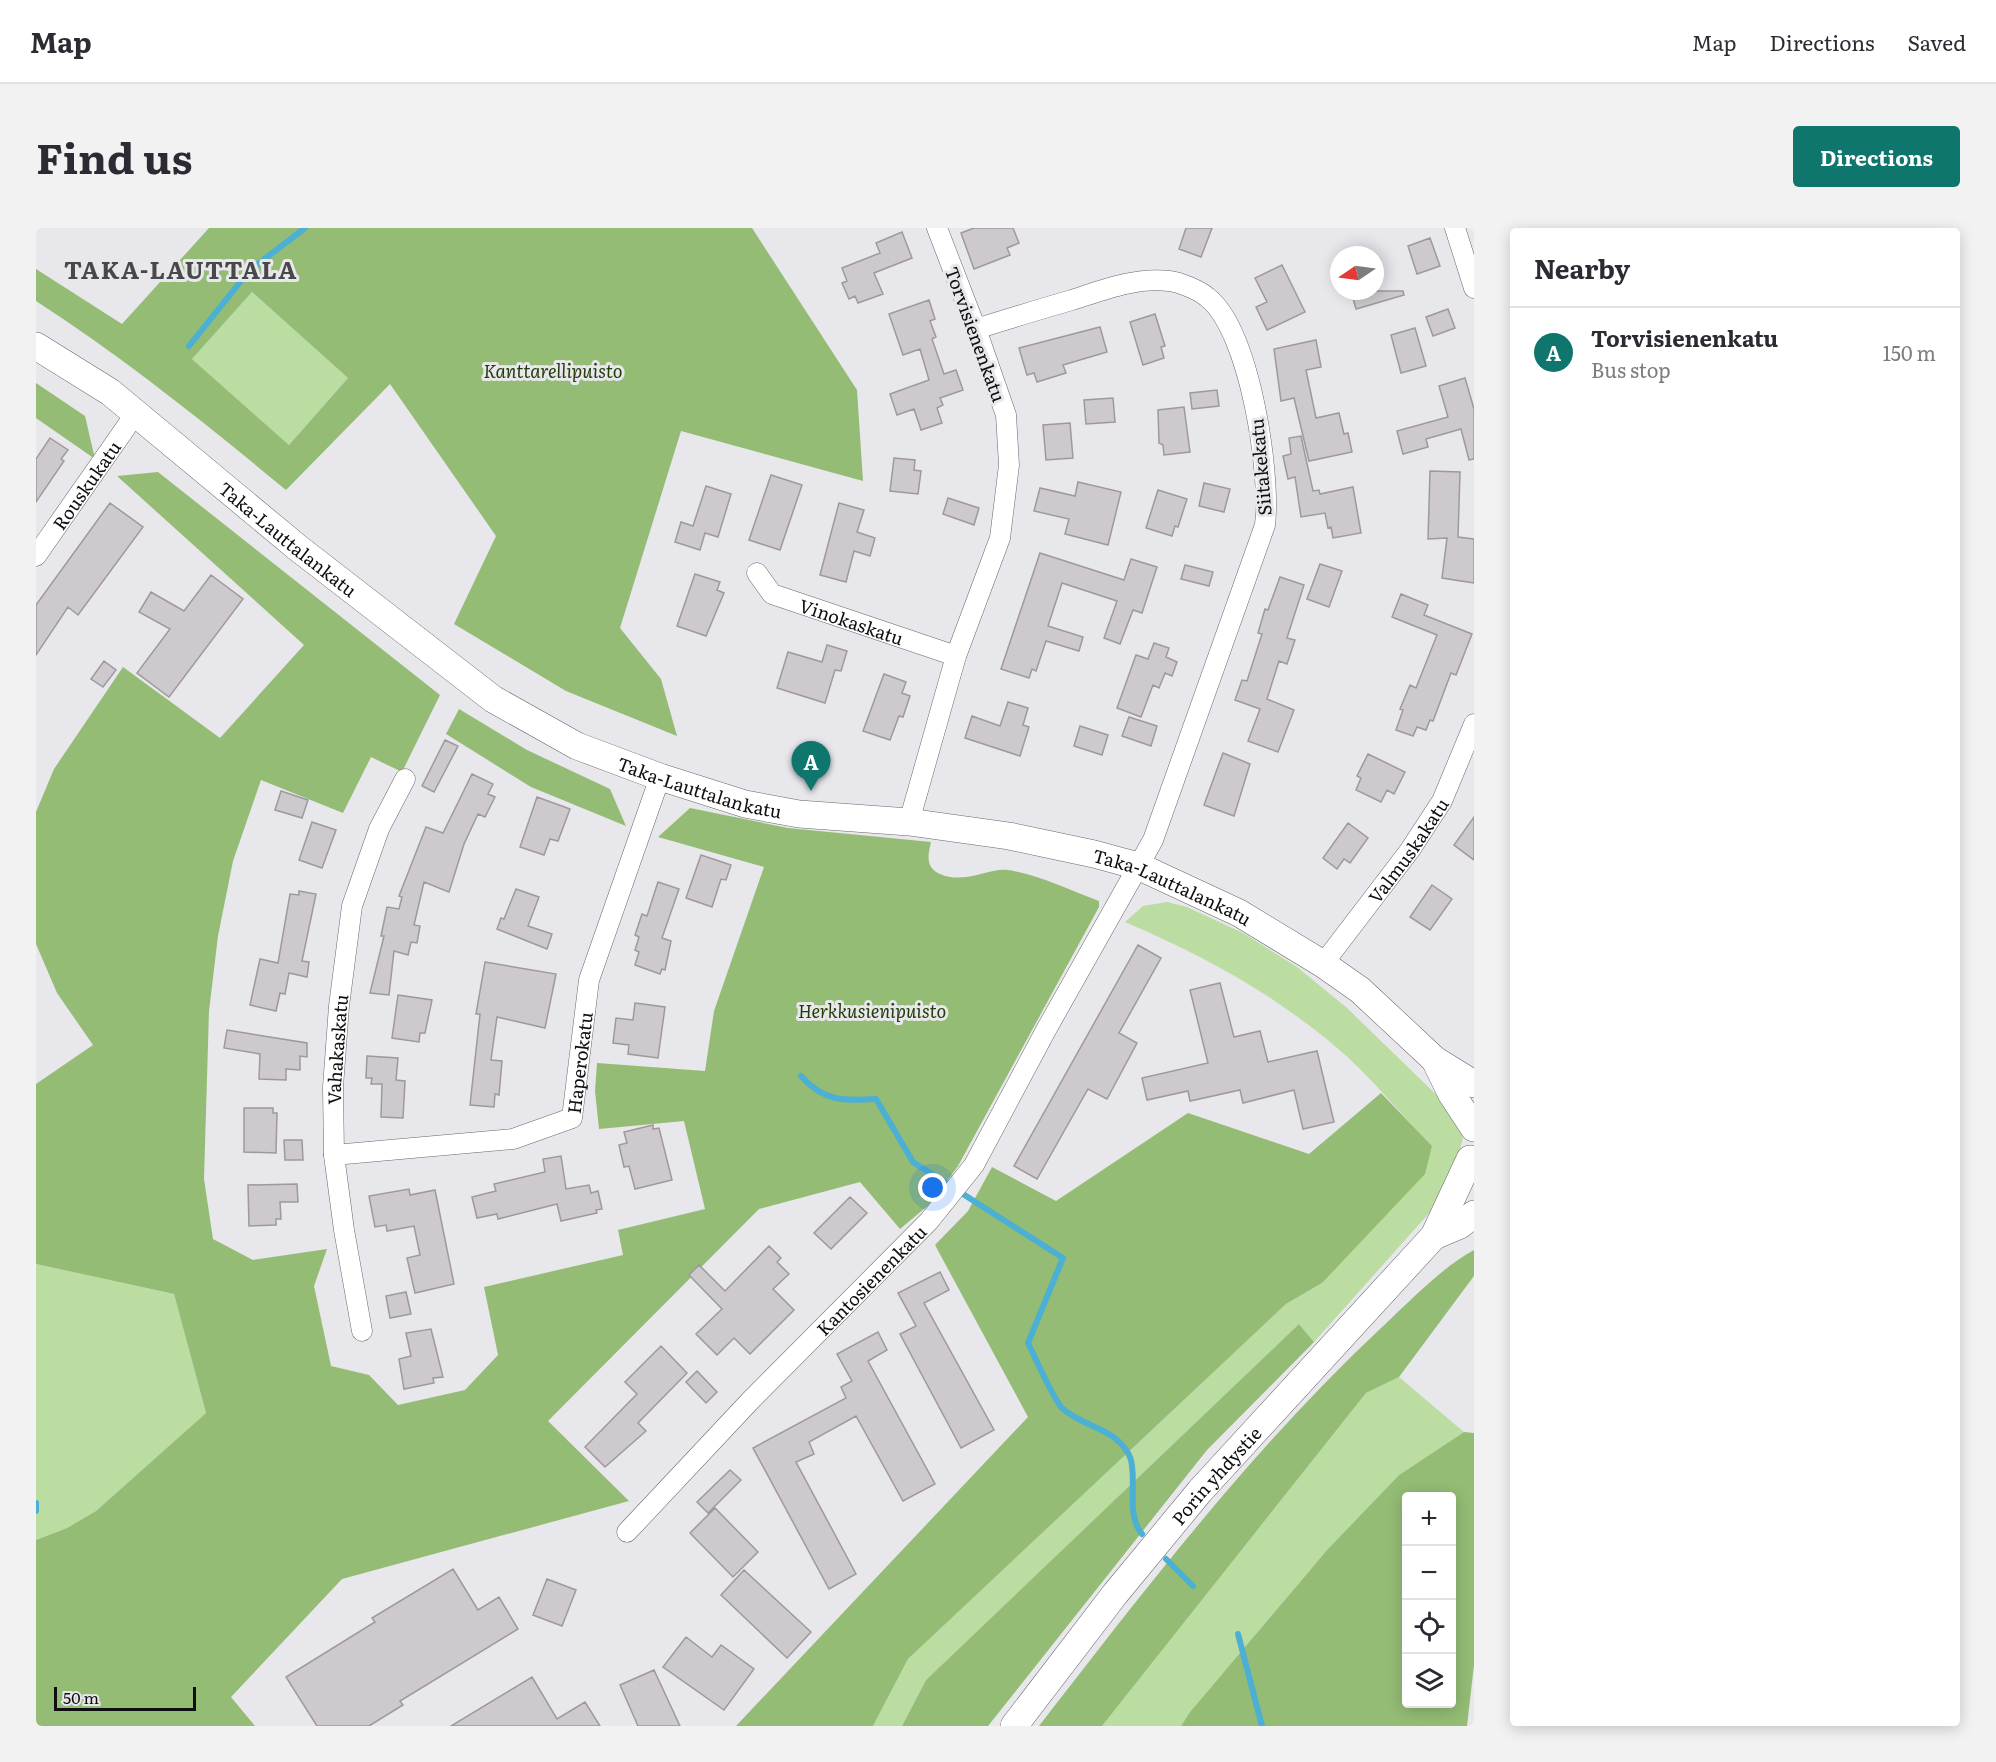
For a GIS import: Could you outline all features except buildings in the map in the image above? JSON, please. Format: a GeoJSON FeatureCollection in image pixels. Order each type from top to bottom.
{"type":"FeatureCollection","features":[{"type":"Feature","properties":{"kind":"main road","name":"Taka-Lauttalankatu"},"geometry":{"type":"LineString","coordinates":[[36,346],[110,392],[136,412],[298,548],[493,699],[577,746],[727,799],[788,812],[909,822],[1009,836],[1138,866],[1239,913],[1323,964],[1360,990],[1435,1060],[1474,1084]]}},
{"type":"Feature","properties":{"kind":"main road","name":"Taka-Lauttalankatu"},"geometry":{"type":"LineString","coordinates":[[1435,1060],[1451,1093],[1474,1128]]}},
{"type":"Feature","properties":{"kind":"main road","name":"Porin yhdystie"},"geometry":{"type":"LineString","coordinates":[[1014,1726],[1115,1594],[1200,1491],[1434,1236],[1473,1157]]}},
{"type":"Feature","properties":{"kind":"main road","name":"Porin yhdystie"},"geometry":{"type":"LineString","coordinates":[[1434,1236],[1460,1225],[1474,1214]]}},
{"type":"Feature","properties":{"kind":"street","name":"Torvisienenkatu"},"geometry":{"type":"LineString","coordinates":[[909,822],[956,656],[1000,538],[1009,465],[1006,415],[976,328],[937,228]]}},
{"type":"Feature","properties":{"kind":"street"},"geometry":{"type":"LineString","coordinates":[[1455,228],[1474,288]]}},
{"type":"Feature","properties":{"kind":"street","name":"Siitakekatu"},"geometry":{"type":"LineString","coordinates":[[976,328],[1132,282],[1171,281],[1207,297],[1229,326],[1246,368],[1257,416],[1267,506],[1265,525],[1153,840],[1138,866]]}},
{"type":"Feature","properties":{"kind":"street","name":"Rouskukatu"},"geometry":{"type":"LineString","coordinates":[[36,556],[136,412]]}},
{"type":"Feature","properties":{"kind":"street","name":"Vinokaskatu"},"geometry":{"type":"LineString","coordinates":[[758,573],[772,594],[956,656]]}},
{"type":"Feature","properties":{"kind":"street","name":"Valmuskakatu"},"geometry":{"type":"LineString","coordinates":[[1323,964],[1410,850],[1442,801],[1474,724]]}},
{"type":"Feature","properties":{"kind":"street","name":"Haperokatu"},"geometry":{"type":"LineString","coordinates":[[334,1155],[513,1139],[572,1119],[589,980],[660,777]]}},
{"type":"Feature","properties":{"kind":"street","name":"Vahakaskatu"},"geometry":{"type":"LineString","coordinates":[[362,1331],[344,1230],[334,1155],[333,1088],[339,1006],[352,906],[378,829],[405,779]]}},
{"type":"Feature","properties":{"kind":"street","name":"Kantosienenkatu"},"geometry":{"type":"LineString","coordinates":[[627,1532],[955,1191],[974,1166],[1046,1030],[1138,866]]}},
{"type":"Feature","properties":{"kind":"green space","name":"Kanttarellipuisto"},"geometry":{"type":"Polygon","coordinates":[[[209,228],[752,228],[857,390],[863,481],[681,431],[620,628],[661,679],[677,736],[566,691],[454,624],[496,536],[390,384],[286,490],[164,392],[101,345],[36,301],[36,269],[122,324],[209,228]],[[252,292],[192,359],[289,445],[348,378],[252,292]]]}},
{"type":"Feature","properties":{"kind":"green space"},"geometry":{"type":"Polygon","coordinates":[[[252,292],[348,378],[289,445],[192,359],[252,292]]]}},
{"type":"Feature","properties":{"kind":"green space"},"geometry":{"type":"Polygon","coordinates":[[[36,383],[85,416],[95,459],[36,418],[36,383]]]}},
{"type":"Feature","properties":{"kind":"green space","name":"Herkkusienipuisto"},"geometry":{"type":"Polygon","coordinates":[[[158,472],[440,695],[402,772],[371,757],[343,813],[261,780],[233,861],[218,936],[209,1011],[204,1179],[213,1239],[253,1260],[327,1249],[314,1286],[331,1366],[369,1375],[398,1405],[465,1390],[498,1355],[484,1287],[623,1255],[618,1230],[705,1209],[684,1121],[599,1129],[595,1091],[597,1063],[705,1071],[714,1011],[764,867],[658,837],[690,808],[788,828],[931,842],[930,864],[940,874],[958,878],[1001,870],[1020,872],[1099,901],[1099,907],[958,1166],[931,1203],[900,1229],[860,1182],[759,1209],[548,1421],[629,1501],[342,1579],[231,1697],[255,1726],[36,1726],[36,1540],[67,1528],[96,1511],[206,1413],[174,1294],[36,1264],[36,1084],[93,1045],[57,993],[36,944],[36,812],[54,769],[123,667],[220,738],[304,645],[117,476],[158,472]]]}},
{"type":"Feature","properties":{"kind":"green space"},"geometry":{"type":"Polygon","coordinates":[[[459,709],[527,750],[610,789],[626,826],[531,787],[446,734],[459,709]]]}},
{"type":"Feature","properties":{"kind":"green space"},"geometry":{"type":"Polygon","coordinates":[[[1167,902],[1187,907],[1243,933],[1297,967],[1347,1008],[1452,1110],[1463,1138],[1453,1175],[1431,1211],[1314,1342],[1299,1324],[926,1680],[902,1726],[873,1726],[908,1659],[1286,1304],[1322,1283],[1432,1146],[1349,1058],[1311,1027],[1235,976],[1125,922],[1143,906],[1167,902]]]}},
{"type":"Feature","properties":{"kind":"green space"},"geometry":{"type":"Polygon","coordinates":[[[1381,1093],[1432,1146],[1425,1174],[1322,1283],[1286,1304],[908,1659],[873,1726],[736,1726],[1028,1417],[935,1245],[968,1211],[992,1167],[1056,1201],[1188,1113],[1309,1154],[1381,1093]]]}},
{"type":"Feature","properties":{"kind":"green space"},"geometry":{"type":"Polygon","coordinates":[[[1474,1250],[1474,1276],[1399,1377],[1366,1393],[1102,1726],[1039,1726],[1160,1571],[1288,1422],[1413,1298],[1437,1276],[1474,1250]]]}},
{"type":"Feature","properties":{"kind":"green space"},"geometry":{"type":"Polygon","coordinates":[[[36,1264],[174,1294],[206,1413],[96,1511],[67,1528],[36,1540],[36,1264]]]}},
{"type":"Feature","properties":{"kind":"green space"},"geometry":{"type":"Polygon","coordinates":[[[1299,1324],[1314,1342],[1207,1450],[988,1726],[902,1726],[926,1680],[1299,1324]]]}},
{"type":"Feature","properties":{"kind":"green space"},"geometry":{"type":"Polygon","coordinates":[[[1399,1377],[1464,1432],[1399,1475],[1327,1550],[1190,1712],[1181,1726],[1102,1726],[1366,1393],[1399,1377]]]}},
{"type":"Feature","properties":{"kind":"green space"},"geometry":{"type":"Polygon","coordinates":[[[1464,1432],[1474,1433],[1474,1665],[1467,1726],[1181,1726],[1190,1712],[1327,1550],[1399,1475],[1464,1432]]]}},
{"type":"Feature","properties":{"kind":"waterway"},"geometry":{"type":"LineString","coordinates":[[189,346],[249,271],[305,228]]}},
{"type":"Feature","properties":{"kind":"waterway"},"geometry":{"type":"LineString","coordinates":[[801,1076],[818,1091],[835,1098],[876,1099],[913,1162],[1063,1258],[1028,1343],[1063,1409],[1109,1434],[1124,1447],[1130,1457],[1134,1517],[1142,1534]]}},
{"type":"Feature","properties":{"kind":"waterway"},"geometry":{"type":"LineString","coordinates":[[36,1503],[36,1511]]}},
{"type":"Feature","properties":{"kind":"waterway"},"geometry":{"type":"LineString","coordinates":[[1166,1559],[1193,1586]]}},
{"type":"Feature","properties":{"kind":"waterway"},"geometry":{"type":"LineString","coordinates":[[1238,1634],[1262,1726]]}},
{"type":"Feature","properties":{"kind":"place","name":"Torvisienenkatu"},"geometry":{"type":"Point","coordinates":[811,791]}},
{"type":"Feature","properties":{"kind":"district","name":"TAKA-LAUTTALA"},"geometry":{"type":"Point","coordinates":[181,268]}}]}
